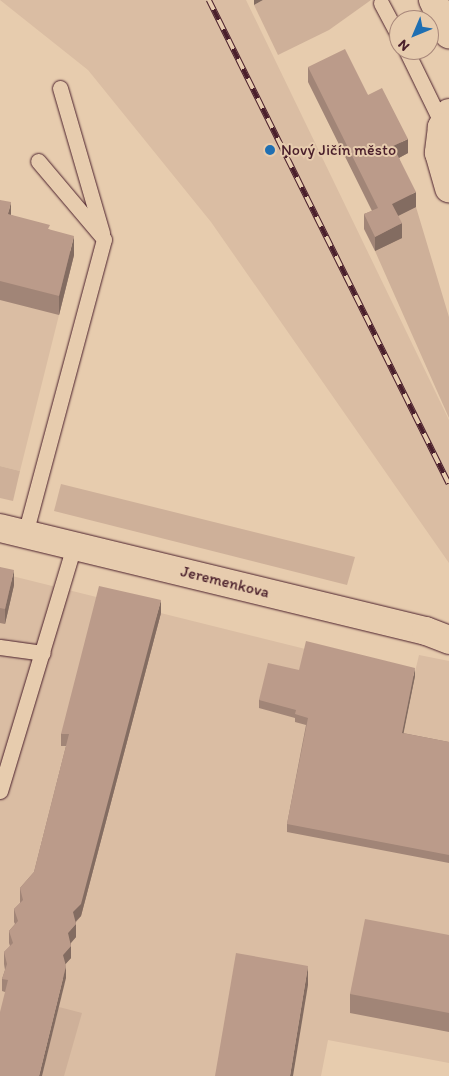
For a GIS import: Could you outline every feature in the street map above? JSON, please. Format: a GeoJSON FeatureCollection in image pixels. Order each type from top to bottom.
{"type":"FeatureCollection","features":[{"type":"Feature","properties":{"kind":"street"},"geometry":{"type":"LineString","coordinates":[[433,0],[449,34]]}},
{"type":"Feature","properties":{"kind":"street"},"geometry":{"type":"LineString","coordinates":[[447,121],[439,152],[449,189]]}},
{"type":"Feature","properties":{"kind":"street","name":"Jeremenkova"},"geometry":{"type":"LineString","coordinates":[[13,531],[426,631],[449,640]]}},
{"type":"Feature","properties":{"kind":"lane"},"geometry":{"type":"LineString","coordinates":[[381,3],[389,18]]}},
{"type":"Feature","properties":{"kind":"lane"},"geometry":{"type":"LineString","coordinates":[[412,60],[447,121]]}},
{"type":"Feature","properties":{"kind":"lane"},"geometry":{"type":"LineString","coordinates":[[13,531],[104,239],[60,88]]}},
{"type":"Feature","properties":{"kind":"lane"},"geometry":{"type":"LineString","coordinates":[[38,161],[104,239]]}},
{"type":"Feature","properties":{"kind":"lane"},"geometry":{"type":"LineString","coordinates":[[0,791],[74,546]]}},
{"type":"Feature","properties":{"kind":"lane"},"geometry":{"type":"LineString","coordinates":[[0,647],[43,653]]}},
{"type":"Feature","properties":{"kind":"shaded area"},"geometry":{"type":"Polygon","coordinates":[[[0,0],[246,0],[449,420],[449,563],[211,222],[88,70],[0,0]]]}},
{"type":"Feature","properties":{"kind":"shaded area"},"geometry":{"type":"Polygon","coordinates":[[[263,0],[371,0],[329,30],[278,55],[254,5],[263,0]]]}},
{"type":"Feature","properties":{"kind":"shaded area"},"geometry":{"type":"Polygon","coordinates":[[[416,207],[449,317],[449,418],[375,251],[401,238],[392,219],[416,207]]]}},
{"type":"Feature","properties":{"kind":"shaded area"},"geometry":{"type":"Polygon","coordinates":[[[0,219],[49,248],[74,255],[20,471],[0,466],[0,219]]]}},
{"type":"Feature","properties":{"kind":"shaded area"},"geometry":{"type":"Polygon","coordinates":[[[0,466],[20,471],[13,501],[0,498],[0,466]]]}},
{"type":"Feature","properties":{"kind":"shaded area"},"geometry":{"type":"Polygon","coordinates":[[[61,484],[355,557],[347,585],[54,511],[61,484]]]}},
{"type":"Feature","properties":{"kind":"shaded area"},"geometry":{"type":"Polygon","coordinates":[[[0,573],[414,676],[419,655],[449,661],[449,1063],[328,1040],[321,1076],[0,1076],[0,573]]]}},
{"type":"Feature","properties":{"kind":"shaded area"},"geometry":{"type":"Polygon","coordinates":[[[59,1007],[82,1013],[64,1076],[42,1076],[59,1007]]]}},
{"type":"Feature","properties":{"kind":"building"},"geometry":{"type":"Polygon","coordinates":[[[345,49],[368,95],[382,88],[408,139],[393,146],[416,192],[392,204],[402,223],[375,237],[364,214],[378,208],[308,67],[345,49]]]}},
{"type":"Feature","properties":{"kind":"building"},"geometry":{"type":"Polygon","coordinates":[[[0,200],[11,202],[8,214],[50,225],[48,229],[74,236],[59,296],[0,281],[0,200]]]}},
{"type":"Feature","properties":{"kind":"building"},"geometry":{"type":"Polygon","coordinates":[[[0,567],[14,570],[5,609],[0,608],[0,567]]]}},
{"type":"Feature","properties":{"kind":"building"},"geometry":{"type":"Polygon","coordinates":[[[99,586],[161,600],[81,904],[73,912],[76,924],[68,933],[71,946],[63,955],[66,966],[39,1076],[0,1076],[0,1012],[8,980],[2,979],[7,964],[4,952],[13,943],[9,931],[18,921],[14,909],[23,900],[20,888],[34,872],[69,734],[61,734],[99,586]]]}},
{"type":"Feature","properties":{"kind":"building"},"geometry":{"type":"Polygon","coordinates":[[[306,641],[415,668],[402,733],[449,742],[449,855],[287,824],[308,718],[295,714],[296,710],[259,700],[268,663],[299,670],[306,641]]]}},
{"type":"Feature","properties":{"kind":"building"},"geometry":{"type":"Polygon","coordinates":[[[365,919],[449,935],[449,1013],[350,994],[365,919]]]}},
{"type":"Feature","properties":{"kind":"building"},"geometry":{"type":"Polygon","coordinates":[[[236,953],[308,966],[290,1076],[215,1076],[236,953]]]}},
{"type":"Feature","properties":{"kind":"railway"},"geometry":{"type":"LineString","coordinates":[[209,0],[449,484]]}},
{"type":"Feature","properties":{"kind":"place","name":"Nový Jičín město"},"geometry":{"type":"Point","coordinates":[270,150]}}]}
